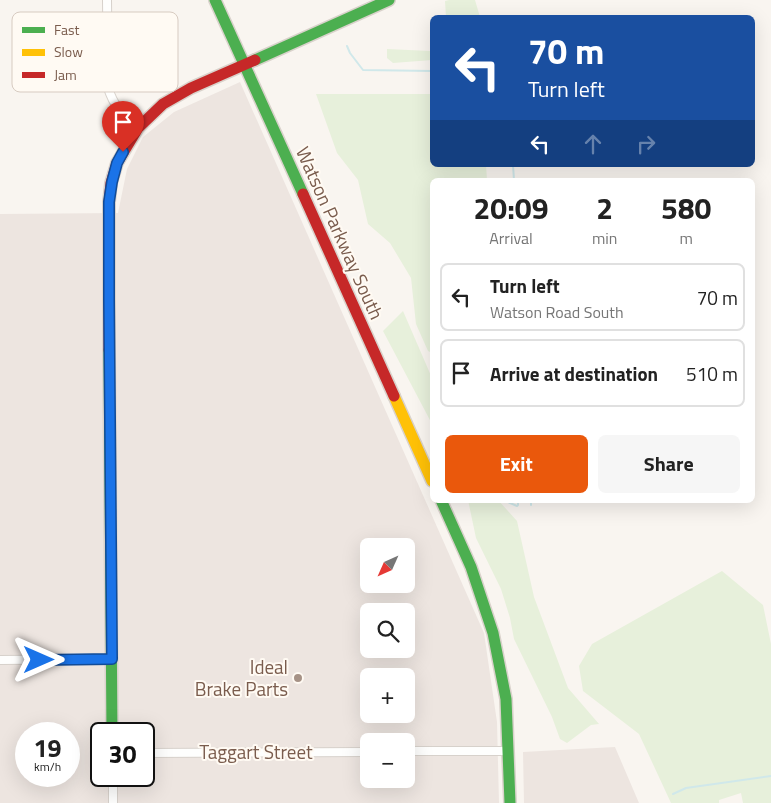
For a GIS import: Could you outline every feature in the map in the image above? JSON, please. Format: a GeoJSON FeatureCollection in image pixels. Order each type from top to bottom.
{"type":"FeatureCollection","features":[{"type":"Feature","properties":{"kind":"street","name":"Watson Parkway South"},"geometry":{"type":"LineString","coordinates":[[215,0],[430,477]]}},
{"type":"Feature","properties":{"kind":"street"},"geometry":{"type":"LineString","coordinates":[[112,722],[109,202],[117,163],[138,128],[163,104],[191,88],[389,0]]}},
{"type":"Feature","properties":{"kind":"street"},"geometry":{"type":"LineString","coordinates":[[109,92],[113,102],[138,128]]}},
{"type":"Feature","properties":{"kind":"street"},"geometry":{"type":"LineString","coordinates":[[442,503],[471,567],[493,633],[506,699],[510,803]]}},
{"type":"Feature","properties":{"kind":"street"},"geometry":{"type":"LineString","coordinates":[[0,660],[112,659]]}},
{"type":"Feature","properties":{"kind":"street"},"geometry":{"type":"LineString","coordinates":[[415,751],[509,751]]}},
{"type":"Feature","properties":{"kind":"street","name":"Taggart Street"},"geometry":{"type":"LineString","coordinates":[[155,753],[360,752]]}},
{"type":"Feature","properties":{"kind":"street"},"geometry":{"type":"LineString","coordinates":[[113,787],[113,803]]}},
{"type":"Feature","properties":{"kind":"shaded area"},"geometry":{"type":"Polygon","coordinates":[[[240,82],[484,633],[497,722],[499,803],[0,803],[0,214],[118,213],[127,169],[143,137],[174,112],[240,82]]]}},
{"type":"Feature","properties":{"kind":"shaded area"},"geometry":{"type":"Polygon","coordinates":[[[615,747],[639,803],[524,803],[523,752],[615,747]]]}},
{"type":"Feature","properties":{"kind":"green space"},"geometry":{"type":"Polygon","coordinates":[[[475,0],[479,15],[446,15],[445,1],[475,0]]]}},
{"type":"Feature","properties":{"kind":"green space"},"geometry":{"type":"Polygon","coordinates":[[[387,49],[430,51],[430,60],[393,63],[387,58],[387,49]]]}},
{"type":"Feature","properties":{"kind":"green space"},"geometry":{"type":"Polygon","coordinates":[[[316,94],[430,94],[430,167],[486,167],[487,178],[430,178],[430,352],[416,324],[411,278],[390,243],[368,224],[358,180],[337,153],[316,94]]]}},
{"type":"Feature","properties":{"kind":"green space"},"geometry":{"type":"Polygon","coordinates":[[[403,311],[430,373],[430,420],[383,331],[403,311]]]}},
{"type":"Feature","properties":{"kind":"green space"},"geometry":{"type":"Polygon","coordinates":[[[469,503],[501,503],[517,521],[534,597],[568,688],[599,724],[591,725],[567,743],[560,739],[552,717],[514,639],[501,589],[476,538],[469,503]]]}},
{"type":"Feature","properties":{"kind":"green space"},"geometry":{"type":"Polygon","coordinates":[[[722,571],[763,605],[771,644],[771,803],[743,803],[741,793],[719,800],[719,803],[671,803],[639,734],[583,691],[579,666],[592,644],[722,571]]]}},
{"type":"Feature","properties":{"kind":"waterway"},"geometry":{"type":"LineString","coordinates":[[347,46],[363,70],[430,71]]}},
{"type":"Feature","properties":{"kind":"waterway"},"geometry":{"type":"LineString","coordinates":[[513,167],[514,178]]}},
{"type":"Feature","properties":{"kind":"waterway"},"geometry":{"type":"LineString","coordinates":[[510,503],[517,506],[518,503]]}},
{"type":"Feature","properties":{"kind":"waterway"},"geometry":{"type":"LineString","coordinates":[[673,794],[686,788],[771,776]]}},
{"type":"Feature","properties":{"kind":"traffic: fast"},"geometry":{"type":"LineString","coordinates":[[215,0],[303,194]]}},
{"type":"Feature","properties":{"kind":"traffic: fast"},"geometry":{"type":"LineString","coordinates":[[255,60],[389,0]]}},
{"type":"Feature","properties":{"kind":"traffic: fast"},"geometry":{"type":"LineString","coordinates":[[109,350],[112,722]]}},
{"type":"Feature","properties":{"kind":"traffic: fast"},"geometry":{"type":"LineString","coordinates":[[442,503],[471,567],[493,633],[506,699],[510,803]]}},
{"type":"Feature","properties":{"kind":"traffic: slow"},"geometry":{"type":"LineString","coordinates":[[394,396],[430,477]]}},
{"type":"Feature","properties":{"kind":"traffic: jam"},"geometry":{"type":"LineString","coordinates":[[109,350],[109,202],[111,183],[117,163],[138,128],[163,104],[191,88],[255,60]]}},
{"type":"Feature","properties":{"kind":"traffic: jam"},"geometry":{"type":"LineString","coordinates":[[303,194],[394,396]]}},
{"type":"Feature","properties":{"kind":"place","name":"Ideal Brake Parts"},"geometry":{"type":"Point","coordinates":[298,678]}},
{"type":"Feature","properties":{"kind":"route"},"geometry":{"type":"LineString","coordinates":[[39,660],[112,659],[109,202],[117,163],[123,152]]}}]}
